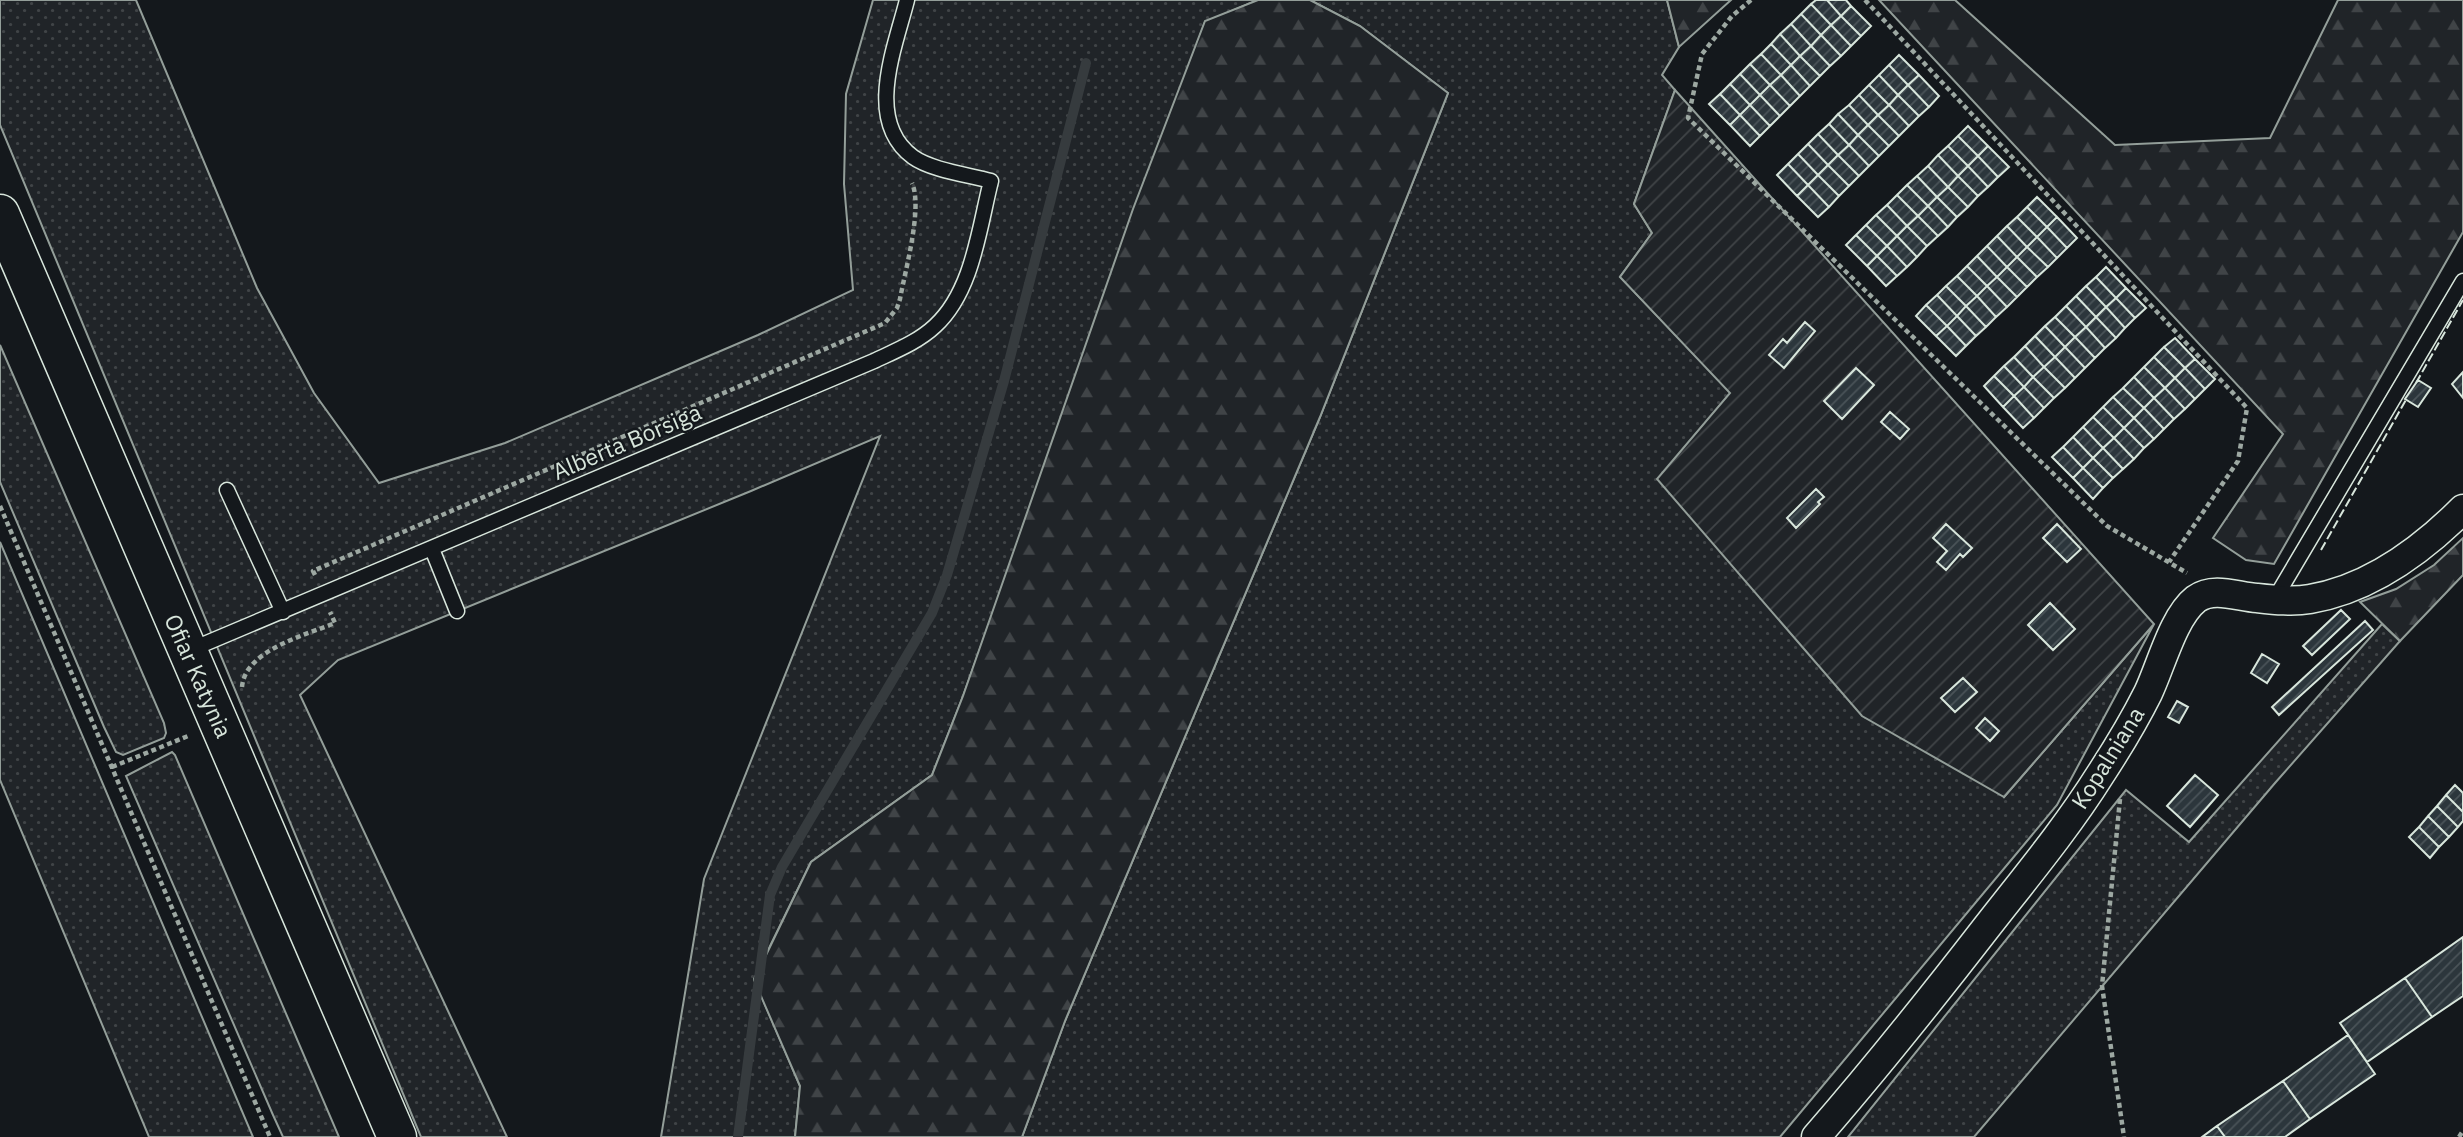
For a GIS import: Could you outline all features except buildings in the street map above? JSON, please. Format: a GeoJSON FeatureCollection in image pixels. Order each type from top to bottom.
{"type":"FeatureCollection","features":[{"type":"Feature","properties":{"kind":"street","name":"Ofiar Katynia"},"geometry":{"type":"LineString","coordinates":[[0,214],[397,1137]]}},
{"type":"Feature","properties":{"kind":"street","name":"Kopalniana"},"geometry":{"type":"LineString","coordinates":[[1816,1137],[1937,990],[2072,818],[2136,715],[2187,609],[2196,599],[2208,593],[2221,592],[2274,600],[2309,599],[2351,588],[2411,554],[2436,536],[2463,509]]}},
{"type":"Feature","properties":{"kind":"lane"},"geometry":{"type":"LineString","coordinates":[[899,144],[889,123],[886,99],[888,74],[907,0]]}},
{"type":"Feature","properties":{"kind":"lane","name":"Alberta Borsiga"},"geometry":{"type":"LineString","coordinates":[[187,651],[874,361],[915,341],[936,325],[950,309],[961,289],[991,181],[924,162],[899,144]]}},
{"type":"Feature","properties":{"kind":"lane"},"geometry":{"type":"LineString","coordinates":[[2274,600],[2463,281]]}},
{"type":"Feature","properties":{"kind":"lane"},"geometry":{"type":"LineString","coordinates":[[227,490],[283,612]]}},
{"type":"Feature","properties":{"kind":"lane"},"geometry":{"type":"LineString","coordinates":[[432,549],[457,611]]}},
{"type":"Feature","properties":{"kind":"path"},"geometry":{"type":"LineString","coordinates":[[1751,0],[1732,16],[1702,54],[1688,118],[2107,526],[2169,562],[2238,461],[2247,408],[1865,0]]}},
{"type":"Feature","properties":{"kind":"path"},"geometry":{"type":"LineString","coordinates":[[313,570],[885,323],[897,308],[900,299],[916,209],[916,192],[900,162],[899,144]]}},
{"type":"Feature","properties":{"kind":"path"},"geometry":{"type":"LineString","coordinates":[[0,506],[270,1137]]}},
{"type":"Feature","properties":{"kind":"path"},"geometry":{"type":"LineString","coordinates":[[242,696],[242,683],[257,658],[335,623]]}},
{"type":"Feature","properties":{"kind":"path"},"geometry":{"type":"LineString","coordinates":[[111,768],[179,740]]}},
{"type":"Feature","properties":{"kind":"path"},"geometry":{"type":"LineString","coordinates":[[2122,787],[2102,986],[2124,1137]]}},
{"type":"Feature","properties":{"kind":"path"},"geometry":{"type":"LineString","coordinates":[[2459,1137],[2463,1131]]}},
{"type":"Feature","properties":{"kind":"green space"},"geometry":{"type":"Polygon","coordinates":[[[0,0],[136,0],[257,288],[314,393],[379,483],[505,443],[758,335],[853,290],[844,184],[846,94],[873,0],[1258,0],[1205,22],[963,696],[932,775],[811,862],[754,979],[800,1086],[795,1137],[661,1137],[704,879],[880,436],[338,660],[300,695],[507,1137],[421,1137],[0,125],[0,0]]]}},
{"type":"Feature","properties":{"kind":"green space"},"geometry":{"type":"Polygon","coordinates":[[[1258,0],[1310,0],[1360,26],[1448,93],[1320,417],[1065,1021],[1022,1137],[795,1137],[800,1086],[754,980],[811,862],[932,775],[963,696],[1133,209],[1205,21],[1258,0]]]}},
{"type":"Feature","properties":{"kind":"green space"},"geometry":{"type":"Polygon","coordinates":[[[1310,0],[1667,0],[1679,47],[1662,75],[1675,90],[1634,204],[1652,233],[1620,277],[1731,393],[2004,797],[2154,624],[2057,805],[1780,1137],[1022,1137],[1065,1021],[1320,417],[1448,93],[1360,26],[1310,0]]]}},
{"type":"Feature","properties":{"kind":"green space"},"geometry":{"type":"Polygon","coordinates":[[[1667,0],[1731,0],[1679,47],[1667,0]]]}},
{"type":"Feature","properties":{"kind":"green space"},"geometry":{"type":"Polygon","coordinates":[[[1879,0],[1955,0],[2115,145],[2270,138],[2338,0],[2463,0],[2463,232],[2274,564],[2246,560],[2213,538],[2283,434],[1879,0]]]}},
{"type":"Feature","properties":{"kind":"green space"},"geometry":{"type":"Polygon","coordinates":[[[1675,90],[2154,624],[2004,797],[1862,716],[1657,479],[1730,393],[1620,277],[1652,233],[1634,204],[1675,90]]]}},
{"type":"Feature","properties":{"kind":"green space"},"geometry":{"type":"Polygon","coordinates":[[[0,345],[164,723],[164,738],[123,755],[116,752],[104,727],[0,482],[0,345]]]}},
{"type":"Feature","properties":{"kind":"green space"},"geometry":{"type":"Polygon","coordinates":[[[2463,538],[2463,575],[2400,641],[2360,602],[2396,589],[2434,565],[2463,538]]]}},
{"type":"Feature","properties":{"kind":"green space"},"geometry":{"type":"Polygon","coordinates":[[[0,542],[253,1137],[149,1137],[0,780],[0,542]]]}},
{"type":"Feature","properties":{"kind":"green space"},"geometry":{"type":"Polygon","coordinates":[[[2382,624],[2400,641],[2275,783],[1974,1137],[1848,1137],[2126,790],[2189,842],[2382,624]]]}},
{"type":"Feature","properties":{"kind":"green space"},"geometry":{"type":"Polygon","coordinates":[[[172,752],[339,1137],[283,1137],[273,1115],[126,776],[172,752]]]}},
{"type":"Feature","properties":{"kind":"waterway"},"geometry":{"type":"LineString","coordinates":[[738,1137],[770,895],[782,867],[932,613],[947,575],[1004,381],[1086,63]]}},
{"type":"Feature","properties":{"kind":"fence"},"geometry":{"type":"LineString","coordinates":[[2416,383],[2463,300]]}},
{"type":"Feature","properties":{"kind":"fence"},"geometry":{"type":"LineString","coordinates":[[2321,550],[2407,398]]}}]}
